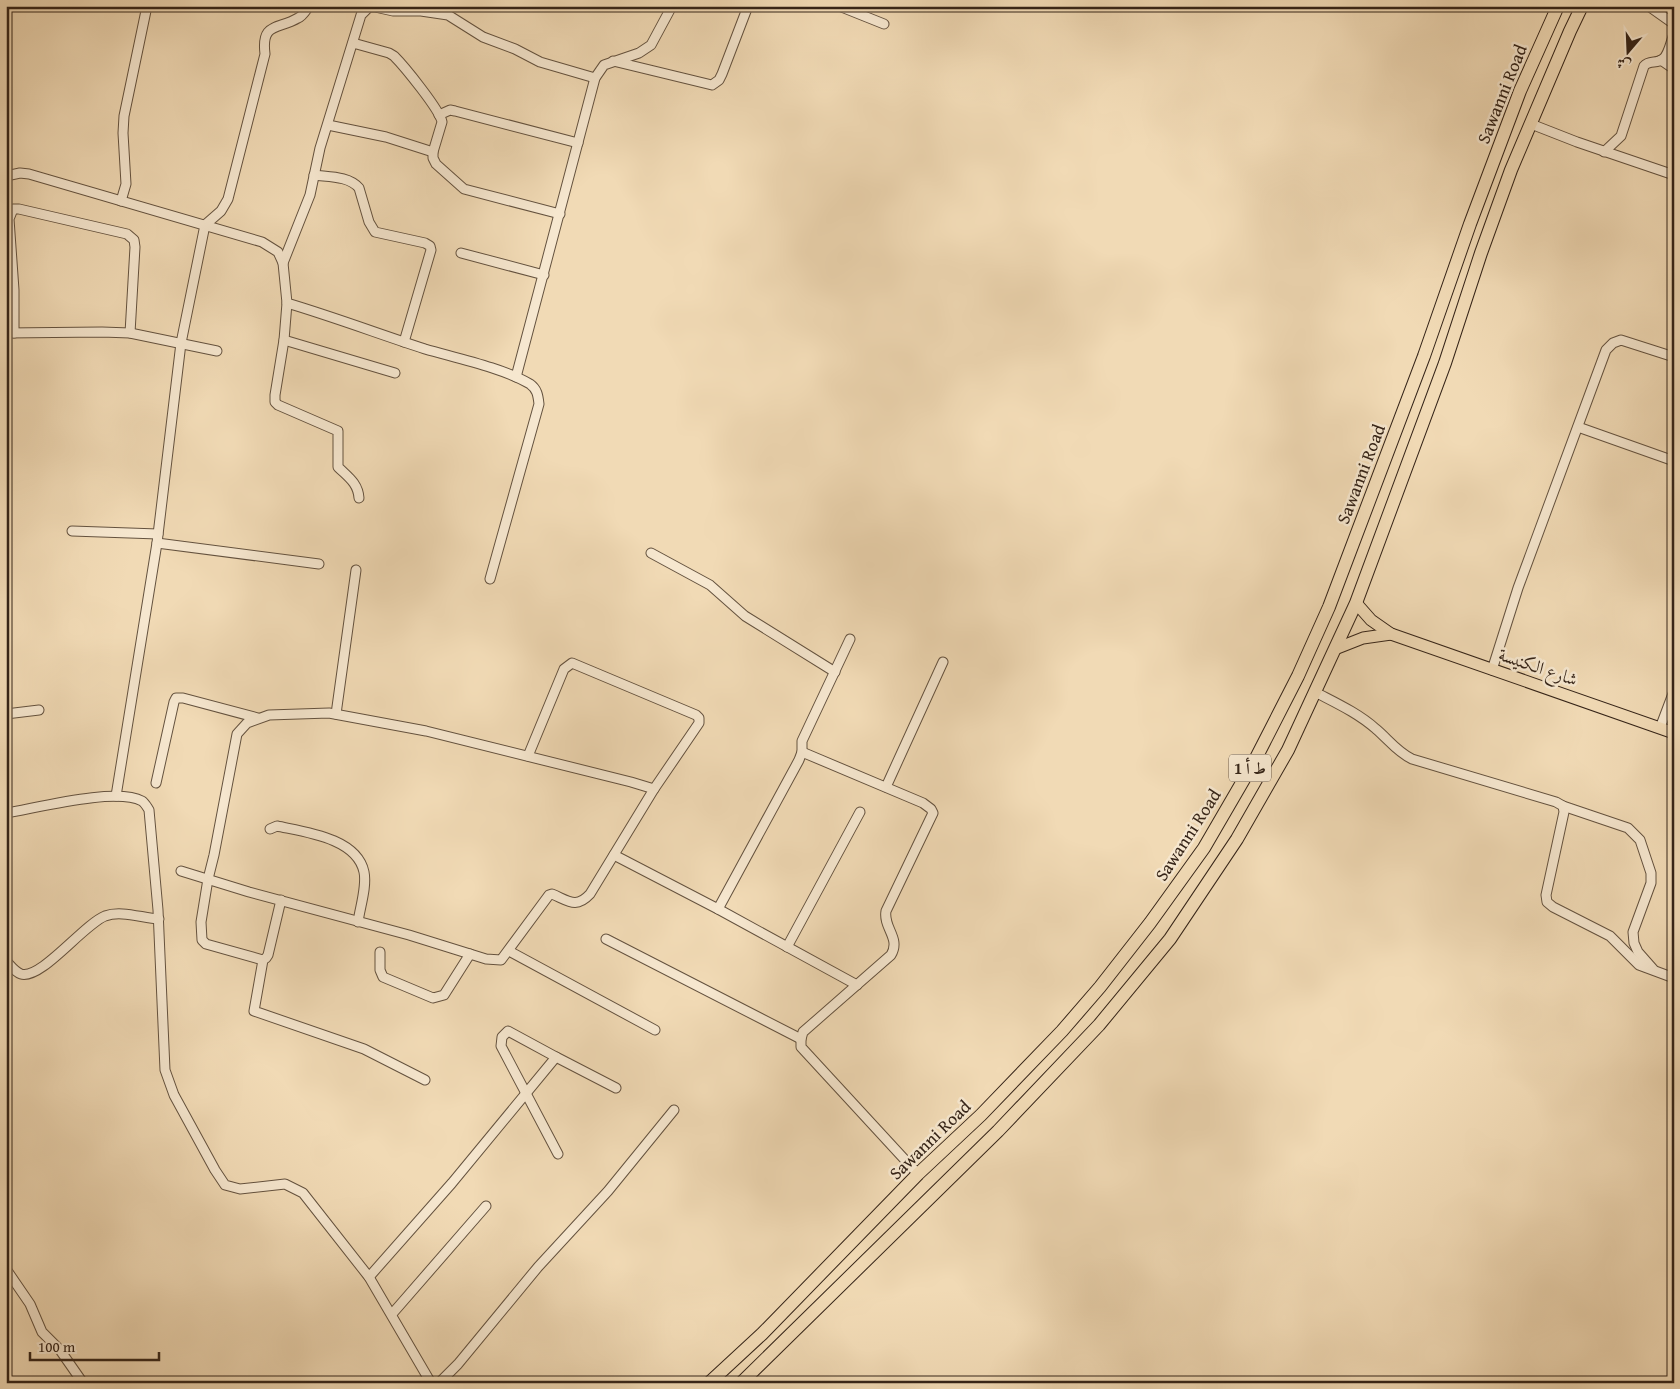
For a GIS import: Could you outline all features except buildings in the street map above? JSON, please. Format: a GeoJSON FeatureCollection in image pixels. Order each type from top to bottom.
{"type":"FeatureCollection","features":[{"type":"Feature","properties":{"kind":"highway","name":"Sawanni Road"},"geometry":{"type":"LineString","coordinates":[[709,1383],[775,1321],[918,1174],[981,1116],[1062,1031],[1150,924],[1204,848],[1254,762],[1298,676],[1329,608],[1424,356],[1470,224],[1520,91],[1558,6]]}},
{"type":"Feature","properties":{"kind":"highway","name":"ط أ 1"},"geometry":{"type":"LineString","coordinates":[[741,1383],[998,1131],[1062,1065],[1127,993],[1170,939],[1237,839],[1288,750],[1356,603],[1445,363],[1480,253],[1511,170],[1582,6]]}},
{"type":"Feature","properties":{"kind":"main road","name":"شارع الكنيسة"},"geometry":{"type":"LineString","coordinates":[[1356,603],[1371,620],[1391,634],[1674,734]]}},
{"type":"Feature","properties":{"kind":"main road","name":"شارع الكنيسة"},"geometry":{"type":"LineString","coordinates":[[1335,649],[1363,638],[1391,634]]}},
{"type":"Feature","properties":{"kind":"street"},"geometry":{"type":"LineString","coordinates":[[121,201],[126,184],[124,116],[147,6]]}},
{"type":"Feature","properties":{"kind":"street"},"geometry":{"type":"LineString","coordinates":[[116,796],[158,539],[181,343],[205,225],[221,211],[228,199],[265,54],[265,37],[270,30],[300,18],[309,6]]}},
{"type":"Feature","properties":{"kind":"street"},"geometry":{"type":"LineString","coordinates":[[516,377],[595,78],[604,65],[639,53],[651,45],[672,6]]}},
{"type":"Feature","properties":{"kind":"street"},"geometry":{"type":"LineString","coordinates":[[613,61],[712,85],[719,80],[722,74],[748,6]]}},
{"type":"Feature","properties":{"kind":"street"},"geometry":{"type":"LineString","coordinates":[[839,6],[884,24]]}},
{"type":"Feature","properties":{"kind":"street"},"geometry":{"type":"LineString","coordinates":[[283,263],[310,195],[328,125],[361,15],[369,8],[375,7],[393,11],[434,12],[448,15],[483,37],[515,49],[540,62],[595,78]]}},
{"type":"Feature","properties":{"kind":"street"},"geometry":{"type":"LineString","coordinates":[[1650,7],[1674,24]]}},
{"type":"Feature","properties":{"kind":"street"},"geometry":{"type":"LineString","coordinates":[[1604,152],[1621,136],[1644,66],[1648,62],[1661,60],[1665,57],[1674,34]]}},
{"type":"Feature","properties":{"kind":"street"},"geometry":{"type":"LineString","coordinates":[[353,43],[394,56],[439,115],[442,122],[433,158],[436,164],[464,189],[560,214]]}},
{"type":"Feature","properties":{"kind":"street"},"geometry":{"type":"LineString","coordinates":[[1661,60],[1674,69]]}},
{"type":"Feature","properties":{"kind":"street"},"geometry":{"type":"LineString","coordinates":[[439,115],[450,110],[455,111],[578,143]]}},
{"type":"Feature","properties":{"kind":"street"},"geometry":{"type":"LineString","coordinates":[[1531,124],[1604,152],[1674,175]]}},
{"type":"Feature","properties":{"kind":"street"},"geometry":{"type":"LineString","coordinates":[[328,125],[386,137],[433,152]]}},
{"type":"Feature","properties":{"kind":"street"},"geometry":{"type":"LineString","coordinates":[[6,176],[20,173],[29,174],[262,242],[278,252],[283,263],[287,303],[284,340],[275,395],[276,402],[278,405],[338,431],[338,467],[355,483],[359,489],[360,498]]}},
{"type":"Feature","properties":{"kind":"street"},"geometry":{"type":"LineString","coordinates":[[314,175],[350,180],[356,184],[374,232],[426,243],[430,246],[431,250],[404,342]]}},
{"type":"Feature","properties":{"kind":"street"},"geometry":{"type":"LineString","coordinates":[[130,334],[134,240],[127,234],[19,209],[10,212],[14,290],[10,333],[102,332],[130,334],[217,351]]}},
{"type":"Feature","properties":{"kind":"street"},"geometry":{"type":"LineString","coordinates":[[461,253],[544,275]]}},
{"type":"Feature","properties":{"kind":"street"},"geometry":{"type":"LineString","coordinates":[[287,303],[516,377],[536,390],[538,404],[490,579]]}},
{"type":"Feature","properties":{"kind":"street"},"geometry":{"type":"LineString","coordinates":[[284,340],[395,373]]}},
{"type":"Feature","properties":{"kind":"street"},"geometry":{"type":"LineString","coordinates":[[1492,670],[1518,588],[1606,350],[1613,343],[1621,340],[1674,357]]}},
{"type":"Feature","properties":{"kind":"street"},"geometry":{"type":"LineString","coordinates":[[1578,427],[1674,462]]}},
{"type":"Feature","properties":{"kind":"street"},"geometry":{"type":"LineString","coordinates":[[72,531],[158,539],[319,564]]}},
{"type":"Feature","properties":{"kind":"street"},"geometry":{"type":"LineString","coordinates":[[651,553],[710,585],[745,616],[835,672]]}},
{"type":"Feature","properties":{"kind":"street"},"geometry":{"type":"LineString","coordinates":[[336,714],[356,570]]}},
{"type":"Feature","properties":{"kind":"street"},"geometry":{"type":"LineString","coordinates":[[718,909],[799,760],[802,752],[802,741],[850,640]]}},
{"type":"Feature","properties":{"kind":"street"},"geometry":{"type":"LineString","coordinates":[[886,787],[943,662]]}},
{"type":"Feature","properties":{"kind":"street"},"geometry":{"type":"LineString","coordinates":[[181,872],[409,935],[495,961],[501,960],[547,897],[552,894],[574,903],[580,903],[590,894],[654,789],[698,724],[699,718],[696,715],[572,663],[564,669],[528,756]]}},
{"type":"Feature","properties":{"kind":"street"},"geometry":{"type":"LineString","coordinates":[[1660,728],[1674,691]]}},
{"type":"Feature","properties":{"kind":"street"},"geometry":{"type":"LineString","coordinates":[[1315,692],[1356,714],[1376,729],[1402,754],[1412,759],[1556,802],[1628,828],[1640,840],[1652,873],[1651,883],[1633,932],[1634,943],[1638,952],[1655,971]]}},
{"type":"Feature","properties":{"kind":"street"},"geometry":{"type":"LineString","coordinates":[[156,783],[176,698],[183,698],[258,718]]}},
{"type":"Feature","properties":{"kind":"street"},"geometry":{"type":"LineString","coordinates":[[6,714],[39,710]]}},
{"type":"Feature","properties":{"kind":"street"},"geometry":{"type":"LineString","coordinates":[[263,960],[209,946],[204,942],[201,922],[237,734],[247,723],[258,718],[269,714],[312,712],[336,714],[426,731],[654,789]]}},
{"type":"Feature","properties":{"kind":"street"},"geometry":{"type":"LineString","coordinates":[[802,752],[928,806],[933,813],[886,911],[886,923],[895,941],[891,955],[804,1032],[800,1040],[801,1047],[918,1174]]}},
{"type":"Feature","properties":{"kind":"street"},"geometry":{"type":"LineString","coordinates":[[6,813],[77,800],[116,796],[141,801],[146,805],[149,810],[159,919],[165,1070],[174,1095],[225,1185],[240,1189],[285,1184],[303,1193],[369,1277],[431,1383]]}},
{"type":"Feature","properties":{"kind":"street"},"geometry":{"type":"LineString","coordinates":[[1563,806],[1564,812],[1546,895],[1547,902],[1553,907],[1610,936],[1639,965],[1674,978]]}},
{"type":"Feature","properties":{"kind":"street"},"geometry":{"type":"LineString","coordinates":[[787,947],[860,812]]}},
{"type":"Feature","properties":{"kind":"street"},"geometry":{"type":"LineString","coordinates":[[270,829],[277,826],[328,838],[352,852],[364,872],[364,886],[358,922]]}},
{"type":"Feature","properties":{"kind":"street"},"geometry":{"type":"LineString","coordinates":[[614,855],[857,985]]}},
{"type":"Feature","properties":{"kind":"street"},"geometry":{"type":"LineString","coordinates":[[282,900],[268,954],[263,960],[254,1011],[364,1049],[425,1080]]}},
{"type":"Feature","properties":{"kind":"street"},"geometry":{"type":"LineString","coordinates":[[6,961],[20,974],[28,974],[40,969],[83,931],[105,916],[131,915],[159,919]]}},
{"type":"Feature","properties":{"kind":"street"},"geometry":{"type":"LineString","coordinates":[[606,939],[800,1040]]}},
{"type":"Feature","properties":{"kind":"street"},"geometry":{"type":"LineString","coordinates":[[509,951],[655,1030]]}},
{"type":"Feature","properties":{"kind":"street"},"geometry":{"type":"LineString","coordinates":[[380,952],[380,970],[383,977],[433,998],[444,995],[470,954]]}},
{"type":"Feature","properties":{"kind":"street"},"geometry":{"type":"LineString","coordinates":[[558,1154],[510,1065],[501,1046],[502,1037],[508,1031],[616,1088]]}},
{"type":"Feature","properties":{"kind":"street"},"geometry":{"type":"LineString","coordinates":[[369,1277],[452,1183],[556,1057]]}},
{"type":"Feature","properties":{"kind":"street"},"geometry":{"type":"LineString","coordinates":[[439,1383],[458,1364],[538,1267],[608,1190],[674,1110]]}},
{"type":"Feature","properties":{"kind":"street"},"geometry":{"type":"LineString","coordinates":[[392,1314],[486,1206]]}},
{"type":"Feature","properties":{"kind":"street"},"geometry":{"type":"LineString","coordinates":[[6,1269],[30,1304],[42,1332],[60,1350],[84,1383]]}}]}
